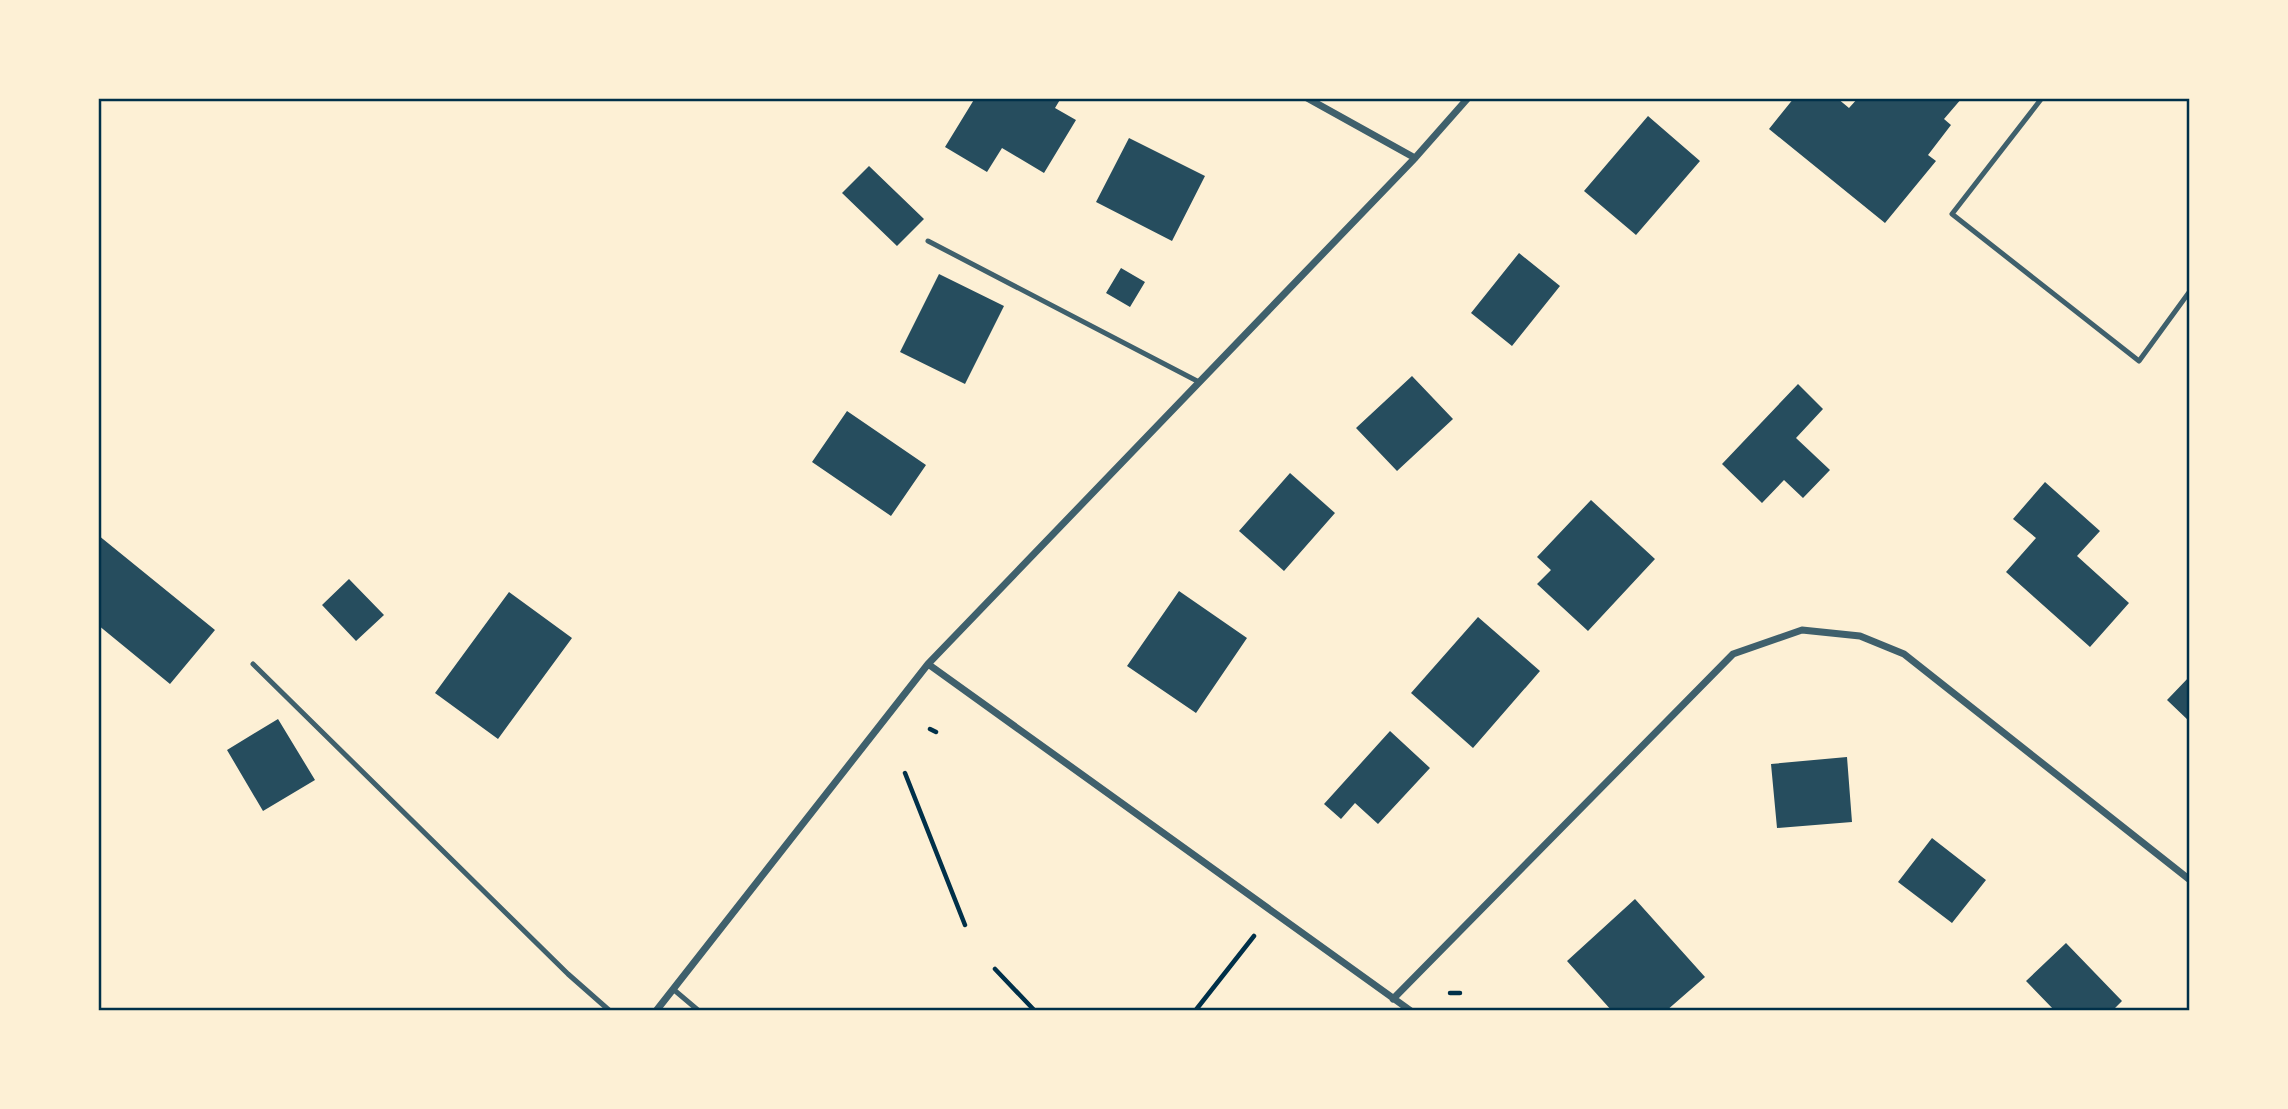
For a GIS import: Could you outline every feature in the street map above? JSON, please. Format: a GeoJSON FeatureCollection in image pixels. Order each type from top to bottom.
{"type":"FeatureCollection","features":[{"type":"Feature","properties":{"kind":"street"},"geometry":{"type":"LineString","coordinates":[[1307,98],[1415,158]]}},
{"type":"Feature","properties":{"kind":"street"},"geometry":{"type":"LineString","coordinates":[[656,1011],[928,664],[1415,158],[1468,98]]}},
{"type":"Feature","properties":{"kind":"street"},"geometry":{"type":"LineString","coordinates":[[1393,999],[1732,654],[1801,630],[1860,636],[1904,654],[2190,880]]}},
{"type":"Feature","properties":{"kind":"street"},"geometry":{"type":"LineString","coordinates":[[928,664],[1411,1011]]}},
{"type":"Feature","properties":{"kind":"lane"},"geometry":{"type":"LineString","coordinates":[[2042,98],[1952,214],[2139,361],[2190,291]]}},
{"type":"Feature","properties":{"kind":"lane"},"geometry":{"type":"LineString","coordinates":[[928,242],[1199,382]]}},
{"type":"Feature","properties":{"kind":"lane"},"geometry":{"type":"LineString","coordinates":[[253,664],[568,974],[610,1011]]}},
{"type":"Feature","properties":{"kind":"lane"},"geometry":{"type":"LineString","coordinates":[[673,989],[699,1011]]}},
{"type":"Feature","properties":{"kind":"path"},"geometry":{"type":"LineString","coordinates":[[905,773],[965,925]]}},
{"type":"Feature","properties":{"kind":"path"},"geometry":{"type":"LineString","coordinates":[[1195,1011],[1254,936]]}},
{"type":"Feature","properties":{"kind":"path"},"geometry":{"type":"LineString","coordinates":[[995,969],[1035,1011]]}},
{"type":"Feature","properties":{"kind":"path"},"geometry":{"type":"LineString","coordinates":[[1450,993],[1460,993]]}},
{"type":"Feature","properties":{"kind":"building"},"geometry":{"type":"Polygon","coordinates":[[[975,98],[1061,98],[1055,108],[1076,120],[1044,173],[1002,148],[987,172],[945,147],[975,98]]]}},
{"type":"Feature","properties":{"kind":"building"},"geometry":{"type":"Polygon","coordinates":[[[1794,98],[1837,98],[1849,108],[1858,98],[1869,98],[1873,101],[1876,98],[1962,98],[1944,119],[1951,125],[1928,155],[1936,161],[1885,223],[1769,129],[1794,98]]]}},
{"type":"Feature","properties":{"kind":"building"},"geometry":{"type":"Polygon","coordinates":[[[1648,116],[1700,161],[1636,235],[1584,191],[1648,116]]]}},
{"type":"Feature","properties":{"kind":"building"},"geometry":{"type":"Polygon","coordinates":[[[1129,138],[1205,176],[1172,241],[1096,202],[1129,138]]]}},
{"type":"Feature","properties":{"kind":"building"},"geometry":{"type":"Polygon","coordinates":[[[869,166],[924,219],[897,246],[842,193],[869,166]]]}},
{"type":"Feature","properties":{"kind":"building"},"geometry":{"type":"Polygon","coordinates":[[[1519,253],[1560,286],[1512,346],[1471,313],[1519,253]]]}},
{"type":"Feature","properties":{"kind":"building"},"geometry":{"type":"Polygon","coordinates":[[[1121,268],[1145,282],[1130,307],[1106,293],[1121,268]]]}},
{"type":"Feature","properties":{"kind":"building"},"geometry":{"type":"Polygon","coordinates":[[[939,274],[1004,306],[965,384],[900,352],[939,274]]]}},
{"type":"Feature","properties":{"kind":"building"},"geometry":{"type":"Polygon","coordinates":[[[1412,376],[1453,419],[1397,471],[1356,428],[1412,376]]]}},
{"type":"Feature","properties":{"kind":"building"},"geometry":{"type":"Polygon","coordinates":[[[1798,384],[1823,409],[1796,438],[1830,470],[1803,498],[1784,480],[1762,503],[1722,464],[1798,384]]]}},
{"type":"Feature","properties":{"kind":"building"},"geometry":{"type":"Polygon","coordinates":[[[847,411],[926,465],[891,516],[812,462],[847,411]]]}},
{"type":"Feature","properties":{"kind":"building"},"geometry":{"type":"Polygon","coordinates":[[[1290,473],[1335,513],[1284,571],[1239,531],[1290,473]]]}},
{"type":"Feature","properties":{"kind":"building"},"geometry":{"type":"Polygon","coordinates":[[[2045,482],[2100,531],[2077,556],[2129,603],[2090,647],[2006,572],[2036,538],[2013,519],[2045,482]]]}},
{"type":"Feature","properties":{"kind":"building"},"geometry":{"type":"Polygon","coordinates":[[[1591,500],[1655,559],[1588,631],[1537,584],[1551,570],[1537,557],[1591,500]]]}},
{"type":"Feature","properties":{"kind":"building"},"geometry":{"type":"Polygon","coordinates":[[[98,535],[215,630],[170,684],[98,625],[98,535]]]}},
{"type":"Feature","properties":{"kind":"building"},"geometry":{"type":"Polygon","coordinates":[[[349,579],[384,615],[356,641],[322,605],[349,579]]]}},
{"type":"Feature","properties":{"kind":"building"},"geometry":{"type":"Polygon","coordinates":[[[1179,591],[1247,638],[1196,713],[1127,666],[1179,591]]]}},
{"type":"Feature","properties":{"kind":"building"},"geometry":{"type":"Polygon","coordinates":[[[509,592],[572,638],[498,739],[435,693],[509,592]]]}},
{"type":"Feature","properties":{"kind":"building"},"geometry":{"type":"Polygon","coordinates":[[[1478,617],[1540,671],[1473,748],[1411,693],[1478,617]]]}},
{"type":"Feature","properties":{"kind":"building"},"geometry":{"type":"Polygon","coordinates":[[[2190,676],[2190,722],[2167,700],[2190,676]]]}},
{"type":"Feature","properties":{"kind":"building"},"geometry":{"type":"Polygon","coordinates":[[[278,719],[315,780],[263,811],[227,750],[278,719]]]}},
{"type":"Feature","properties":{"kind":"building"},"geometry":{"type":"Polygon","coordinates":[[[1390,731],[1430,768],[1378,824],[1355,803],[1341,819],[1324,804],[1390,731]]]}},
{"type":"Feature","properties":{"kind":"building"},"geometry":{"type":"Polygon","coordinates":[[[1847,757],[1852,822],[1777,828],[1771,764],[1847,757]]]}},
{"type":"Feature","properties":{"kind":"building"},"geometry":{"type":"Polygon","coordinates":[[[1932,838],[1986,880],[1952,923],[1898,882],[1932,838]]]}},
{"type":"Feature","properties":{"kind":"building"},"geometry":{"type":"Polygon","coordinates":[[[1635,899],[1705,977],[1666,1011],[1612,1011],[1567,961],[1635,899]]]}},
{"type":"Feature","properties":{"kind":"building"},"geometry":{"type":"Polygon","coordinates":[[[2066,943],[2122,1001],[2112,1011],[2055,1011],[2026,981],[2066,943]]]}}]}
